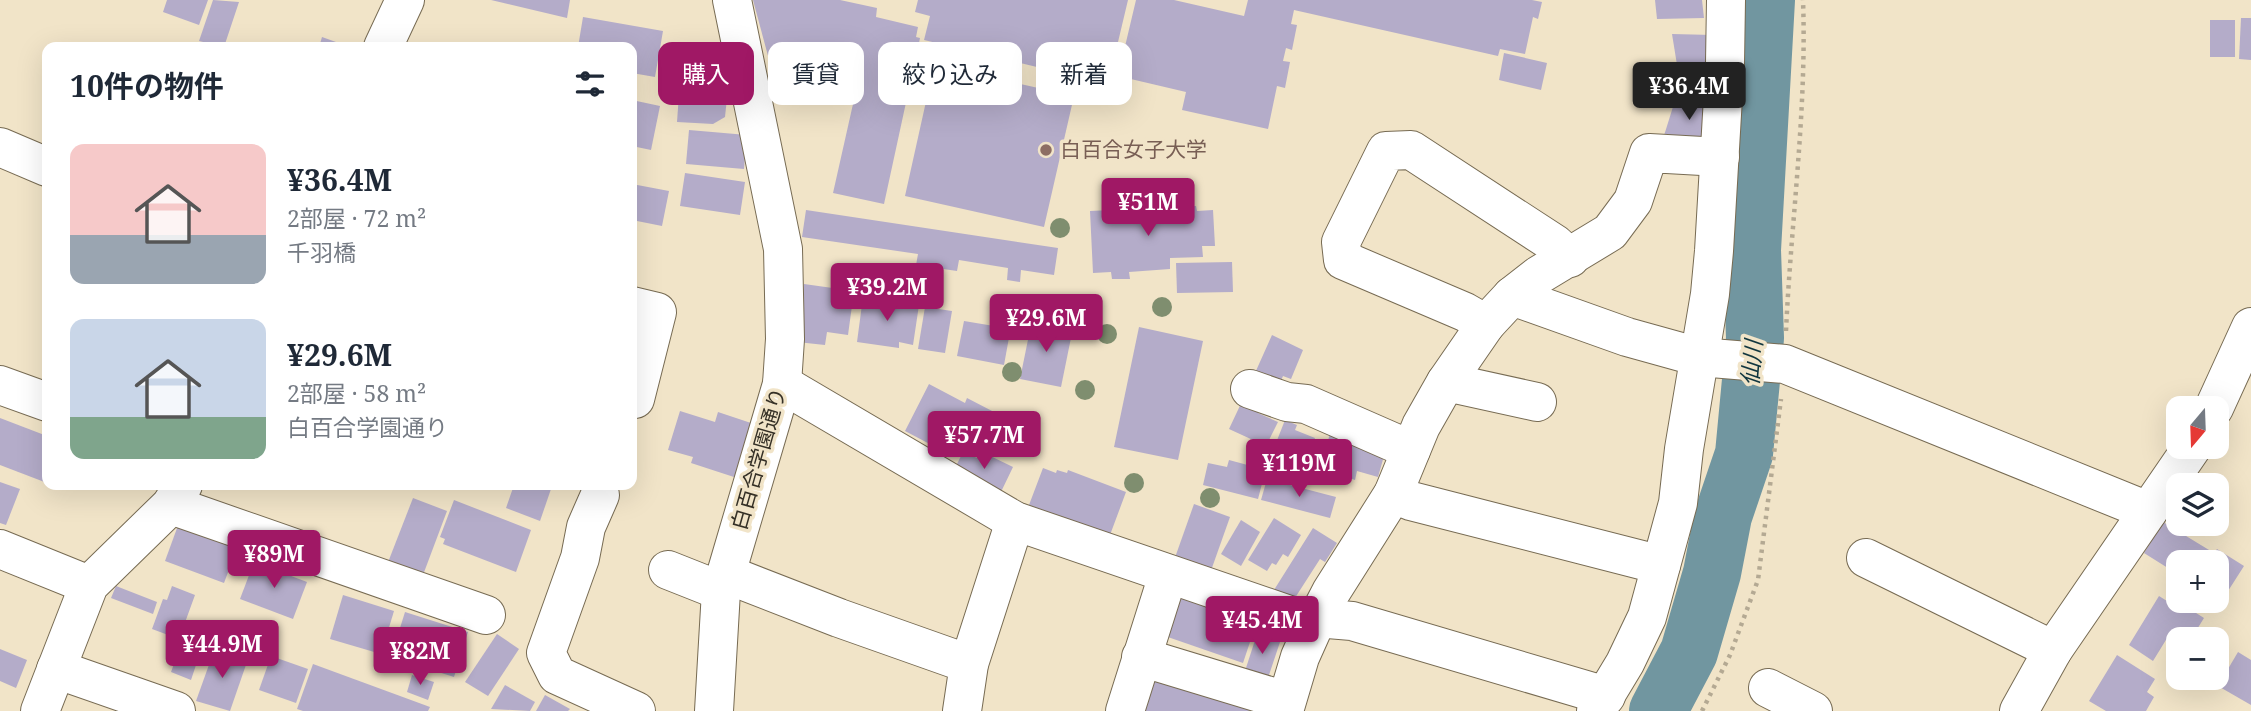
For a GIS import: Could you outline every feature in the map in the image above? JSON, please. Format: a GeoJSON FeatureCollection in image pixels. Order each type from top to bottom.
{"type":"FeatureCollection","features":[{"type":"Feature","properties":{"kind":"street"},"geometry":{"type":"LineString","coordinates":[[385,42],[405,0]]}},
{"type":"Feature","properties":{"kind":"street","name":"白百合学園通り"},"geometry":{"type":"LineString","coordinates":[[714,711],[723,582],[782,384],[785,339],[783,249],[732,0]]}},
{"type":"Feature","properties":{"kind":"street"},"geometry":{"type":"LineString","coordinates":[[782,384],[1014,521],[1292,616],[1352,621],[1601,703],[1647,617],[1678,503],[1709,358],[1726,0]]}},
{"type":"Feature","properties":{"kind":"street"},"geometry":{"type":"LineString","coordinates":[[0,147],[42,165]]}},
{"type":"Feature","properties":{"kind":"street"},"geometry":{"type":"LineString","coordinates":[[1486,324],[1465,312],[1343,260],[1341,242],[1386,151],[1411,150],[1555,244],[1570,258]]}},
{"type":"Feature","properties":{"kind":"street"},"geometry":{"type":"LineString","coordinates":[[1140,657],[1285,706],[1300,657],[1331,592],[1393,494],[1421,426],[1446,382],[1486,324],[1512,296],[1539,275],[1610,232],[1633,201],[1649,153],[1720,157]]}},
{"type":"Feature","properties":{"kind":"street"},"geometry":{"type":"LineString","coordinates":[[1512,296],[1627,337],[1709,358],[1785,364],[2148,511]]}},
{"type":"Feature","properties":{"kind":"street"},"geometry":{"type":"LineString","coordinates":[[637,307],[657,312],[637,391]]}},
{"type":"Feature","properties":{"kind":"street"},"geometry":{"type":"LineString","coordinates":[[2219,396],[2251,327]]}},
{"type":"Feature","properties":{"kind":"street"},"geometry":{"type":"LineString","coordinates":[[1446,382],[1537,402]]}},
{"type":"Feature","properties":{"kind":"street"},"geometry":{"type":"LineString","coordinates":[[0,385],[42,400]]}},
{"type":"Feature","properties":{"kind":"street"},"geometry":{"type":"LineString","coordinates":[[1250,388],[1287,402],[1306,404],[1411,450]]}},
{"type":"Feature","properties":{"kind":"street"},"geometry":{"type":"LineString","coordinates":[[2019,711],[2053,650],[2184,459]]}},
{"type":"Feature","properties":{"kind":"street"},"geometry":{"type":"LineString","coordinates":[[1393,494],[1411,501],[1661,565]]}},
{"type":"Feature","properties":{"kind":"street"},"geometry":{"type":"LineString","coordinates":[[40,711],[89,586],[177,495],[486,615]]}},
{"type":"Feature","properties":{"kind":"street"},"geometry":{"type":"LineString","coordinates":[[600,495],[586,527],[580,558],[546,653],[557,675],[636,711]]}},
{"type":"Feature","properties":{"kind":"street"},"geometry":{"type":"LineString","coordinates":[[961,711],[970,664],[1014,521]]}},
{"type":"Feature","properties":{"kind":"street"},"geometry":{"type":"LineString","coordinates":[[0,549],[89,586]]}},
{"type":"Feature","properties":{"kind":"street"},"geometry":{"type":"LineString","coordinates":[[1866,558],[2053,650]]}},
{"type":"Feature","properties":{"kind":"street"},"geometry":{"type":"LineString","coordinates":[[668,570],[723,582],[827,614],[970,664]]}},
{"type":"Feature","properties":{"kind":"street"},"geometry":{"type":"LineString","coordinates":[[1125,711],[1168,575]]}},
{"type":"Feature","properties":{"kind":"street"},"geometry":{"type":"LineString","coordinates":[[56,669],[176,711]]}},
{"type":"Feature","properties":{"kind":"street"},"geometry":{"type":"LineString","coordinates":[[1768,688],[1813,711]]}},
{"type":"Feature","properties":{"kind":"building"},"geometry":{"type":"Polygon","coordinates":[[[167,0],[208,0],[199,25],[163,12],[167,0]]]}},
{"type":"Feature","properties":{"kind":"building"},"geometry":{"type":"Polygon","coordinates":[[[213,0],[239,2],[226,42],[199,41],[213,0]]]}},
{"type":"Feature","properties":{"kind":"building"},"geometry":{"type":"Polygon","coordinates":[[[491,0],[570,0],[567,18],[491,0]]]}},
{"type":"Feature","properties":{"kind":"building"},"geometry":{"type":"Polygon","coordinates":[[[753,0],[840,0],[877,8],[876,17],[918,27],[916,37],[920,38],[919,42],[878,42],[878,105],[905,105],[884,204],[833,193],[853,105],[864,105],[864,42],[768,42],[768,56],[753,0]]]}},
{"type":"Feature","properties":{"kind":"building"},"geometry":{"type":"Polygon","coordinates":[[[918,0],[1128,0],[1118,42],[1036,42],[1036,67],[1022,63],[1022,42],[924,40],[930,16],[915,12],[918,0]]]}},
{"type":"Feature","properties":{"kind":"building"},"geometry":{"type":"Polygon","coordinates":[[[1136,0],[1174,0],[1244,16],[1248,0],[1542,2],[1538,19],[1533,17],[1525,54],[1500,49],[1498,56],[1294,10],[1291,24],[1297,25],[1292,50],[1286,48],[1283,61],[1290,62],[1285,88],[1277,86],[1268,129],[1182,110],[1186,92],[1132,79],[1132,42],[1126,42],[1136,0]]]}},
{"type":"Feature","properties":{"kind":"building"},"geometry":{"type":"Polygon","coordinates":[[[1655,0],[1702,0],[1704,18],[1657,19],[1655,0]]]}},
{"type":"Feature","properties":{"kind":"building"},"geometry":{"type":"Polygon","coordinates":[[[583,17],[663,31],[661,42],[658,42],[655,77],[637,74],[637,42],[579,42],[583,17]]]}},
{"type":"Feature","properties":{"kind":"building"},"geometry":{"type":"Polygon","coordinates":[[[2241,18],[2251,18],[2251,60],[2239,59],[2241,18]]]}},
{"type":"Feature","properties":{"kind":"building"},"geometry":{"type":"Polygon","coordinates":[[[2210,20],[2235,20],[2235,57],[2210,57],[2210,20]]]}},
{"type":"Feature","properties":{"kind":"building"},"geometry":{"type":"Polygon","coordinates":[[[1672,34],[1713,35],[1715,60],[1678,71],[1672,34]]]}},
{"type":"Feature","properties":{"kind":"building"},"geometry":{"type":"Polygon","coordinates":[[[322,37],[336,42],[320,42],[322,37]]]}},
{"type":"Feature","properties":{"kind":"building"},"geometry":{"type":"Polygon","coordinates":[[[1504,53],[1547,63],[1541,90],[1499,80],[1504,53]]]}},
{"type":"Feature","properties":{"kind":"building"},"geometry":{"type":"Polygon","coordinates":[[[1022,84],[1036,88],[1036,105],[1072,105],[1044,227],[905,196],[925,105],[1022,105],[1022,84]]]}},
{"type":"Feature","properties":{"kind":"building"},"geometry":{"type":"Polygon","coordinates":[[[1678,91],[1717,105],[1702,148],[1661,145],[1678,91]]]}},
{"type":"Feature","properties":{"kind":"building"},"geometry":{"type":"Polygon","coordinates":[[[637,101],[660,106],[651,150],[637,147],[637,101]]]}},
{"type":"Feature","properties":{"kind":"building"},"geometry":{"type":"Polygon","coordinates":[[[678,105],[726,105],[725,117],[713,124],[677,122],[678,105]]]}},
{"type":"Feature","properties":{"kind":"building"},"geometry":{"type":"Polygon","coordinates":[[[689,130],[747,135],[744,169],[686,164],[689,130]]]}},
{"type":"Feature","properties":{"kind":"building"},"geometry":{"type":"Polygon","coordinates":[[[685,173],[745,182],[740,215],[680,206],[685,173]]]}},
{"type":"Feature","properties":{"kind":"building"},"geometry":{"type":"Polygon","coordinates":[[[637,185],[669,191],[662,226],[637,221],[637,185]]]}},
{"type":"Feature","properties":{"kind":"building"},"geometry":{"type":"Polygon","coordinates":[[[1196,206],[1197,211],[1213,210],[1215,246],[1202,246],[1203,257],[1170,258],[1170,269],[1129,272],[1130,279],[1112,279],[1111,272],[1093,273],[1090,211],[1196,206]]]}},
{"type":"Feature","properties":{"kind":"building"},"geometry":{"type":"Polygon","coordinates":[[[806,210],[1058,248],[1054,275],[1021,270],[1020,282],[1007,280],[1008,268],[959,260],[957,271],[916,265],[918,254],[802,237],[806,210]]]}},
{"type":"Feature","properties":{"kind":"building"},"geometry":{"type":"Polygon","coordinates":[[[1232,262],[1233,292],[1177,293],[1176,263],[1232,262]]]}},
{"type":"Feature","properties":{"kind":"building"},"geometry":{"type":"Polygon","coordinates":[[[804,284],[854,291],[848,335],[827,332],[825,345],[797,342],[804,284]]]}},
{"type":"Feature","properties":{"kind":"building"},"geometry":{"type":"Polygon","coordinates":[[[863,297],[919,305],[913,345],[899,342],[899,348],[857,342],[863,297]]]}},
{"type":"Feature","properties":{"kind":"building"},"geometry":{"type":"Polygon","coordinates":[[[925,307],[952,311],[945,353],[918,349],[925,307]]]}},
{"type":"Feature","properties":{"kind":"building"},"geometry":{"type":"Polygon","coordinates":[[[995,319],[1012,321],[1004,365],[957,356],[964,321],[994,326],[995,319]]]}},
{"type":"Feature","properties":{"kind":"building"},"geometry":{"type":"Polygon","coordinates":[[[1032,320],[1073,328],[1061,387],[1020,379],[1032,320]]]}},
{"type":"Feature","properties":{"kind":"building"},"geometry":{"type":"Polygon","coordinates":[[[1139,327],[1203,341],[1178,460],[1114,447],[1139,327]]]}},
{"type":"Feature","properties":{"kind":"building"},"geometry":{"type":"Polygon","coordinates":[[[1272,335],[1303,350],[1291,379],[1283,376],[1280,383],[1255,373],[1272,335]]]}},
{"type":"Feature","properties":{"kind":"building"},"geometry":{"type":"Polygon","coordinates":[[[929,384],[965,403],[967,398],[994,412],[979,440],[976,438],[974,442],[953,431],[943,451],[905,431],[929,384]]]}},
{"type":"Feature","properties":{"kind":"building"},"geometry":{"type":"Polygon","coordinates":[[[1245,395],[1263,403],[1258,413],[1278,422],[1266,446],[1229,429],[1245,395]]]}},
{"type":"Feature","properties":{"kind":"building"},"geometry":{"type":"Polygon","coordinates":[[[680,411],[715,422],[718,412],[754,424],[737,478],[691,463],[693,457],[668,450],[680,411]]]}},
{"type":"Feature","properties":{"kind":"building"},"geometry":{"type":"Polygon","coordinates":[[[0,418],[42,434],[42,481],[0,465],[0,418]]]}},
{"type":"Feature","properties":{"kind":"building"},"geometry":{"type":"Polygon","coordinates":[[[1285,420],[1297,425],[1295,430],[1315,438],[1311,449],[1321,453],[1316,465],[1274,448],[1285,420]]]}},
{"type":"Feature","properties":{"kind":"building"},"geometry":{"type":"Polygon","coordinates":[[[1330,433],[1386,449],[1378,477],[1357,471],[1355,480],[1346,477],[1345,483],[1332,479],[1334,473],[1321,468],[1330,433]]]}},
{"type":"Feature","properties":{"kind":"building"},"geometry":{"type":"Polygon","coordinates":[[[980,451],[1013,467],[1000,494],[953,472],[963,452],[977,458],[980,451]]]}},
{"type":"Feature","properties":{"kind":"building"},"geometry":{"type":"Polygon","coordinates":[[[1229,460],[1255,467],[1253,474],[1264,476],[1258,499],[1203,485],[1208,463],[1227,467],[1229,460]]]}},
{"type":"Feature","properties":{"kind":"building"},"geometry":{"type":"Polygon","coordinates":[[[1043,468],[1056,473],[1057,470],[1067,473],[1068,470],[1126,492],[1110,535],[1029,505],[1043,468]]]}},
{"type":"Feature","properties":{"kind":"building"},"geometry":{"type":"Polygon","coordinates":[[[1267,479],[1336,497],[1330,518],[1261,500],[1267,479]]]}},
{"type":"Feature","properties":{"kind":"building"},"geometry":{"type":"Polygon","coordinates":[[[0,482],[20,489],[6,525],[0,523],[0,482]]]}},
{"type":"Feature","properties":{"kind":"building"},"geometry":{"type":"Polygon","coordinates":[[[512,490],[551,490],[540,521],[506,508],[512,490]]]}},
{"type":"Feature","properties":{"kind":"building"},"geometry":{"type":"Polygon","coordinates":[[[413,498],[447,511],[420,583],[385,570],[413,498]]]}},
{"type":"Feature","properties":{"kind":"building"},"geometry":{"type":"Polygon","coordinates":[[[454,500],[531,530],[516,572],[443,544],[445,539],[440,537],[454,500]]]}},
{"type":"Feature","properties":{"kind":"building"},"geometry":{"type":"Polygon","coordinates":[[[1194,504],[1230,517],[1208,579],[1172,566],[1194,504]]]}},
{"type":"Feature","properties":{"kind":"building"},"geometry":{"type":"Polygon","coordinates":[[[1274,518],[1301,535],[1288,557],[1283,554],[1276,565],[1272,563],[1267,571],[1248,560],[1274,518]]]}},
{"type":"Feature","properties":{"kind":"building"},"geometry":{"type":"Polygon","coordinates":[[[180,520],[239,543],[224,583],[165,561],[180,520]]]}},
{"type":"Feature","properties":{"kind":"building"},"geometry":{"type":"Polygon","coordinates":[[[1241,520],[1260,532],[1241,566],[1221,554],[1241,520]]]}},
{"type":"Feature","properties":{"kind":"building"},"geometry":{"type":"Polygon","coordinates":[[[2163,522],[2166,524],[2166,536],[2186,536],[2209,550],[2166,550],[2166,567],[2144,553],[2163,522]]]}},
{"type":"Feature","properties":{"kind":"building"},"geometry":{"type":"Polygon","coordinates":[[[1313,528],[1337,543],[1325,562],[1320,559],[1293,601],[1274,590],[1313,528]]]}},
{"type":"Feature","properties":{"kind":"building"},"geometry":{"type":"Polygon","coordinates":[[[2229,557],[2244,566],[2229,589],[2229,557]]]}},
{"type":"Feature","properties":{"kind":"building"},"geometry":{"type":"Polygon","coordinates":[[[254,562],[307,582],[293,619],[240,599],[254,562]]]}},
{"type":"Feature","properties":{"kind":"building"},"geometry":{"type":"Polygon","coordinates":[[[116,586],[157,602],[153,614],[111,598],[116,586]]]}},
{"type":"Feature","properties":{"kind":"building"},"geometry":{"type":"Polygon","coordinates":[[[172,586],[195,595],[179,639],[152,629],[163,599],[167,600],[172,586]]]}},
{"type":"Feature","properties":{"kind":"building"},"geometry":{"type":"Polygon","coordinates":[[[343,595],[394,611],[381,654],[330,639],[343,595]]]}},
{"type":"Feature","properties":{"kind":"building"},"geometry":{"type":"Polygon","coordinates":[[[1175,596],[1256,624],[1243,663],[1162,635],[1175,596]]]}},
{"type":"Feature","properties":{"kind":"building"},"geometry":{"type":"Polygon","coordinates":[[[2159,596],[2166,600],[2166,613],[2196,613],[2204,618],[2198,627],[2166,627],[2166,640],[2153,661],[2129,645],[2159,596]]]}},
{"type":"Feature","properties":{"kind":"building"},"geometry":{"type":"Polygon","coordinates":[[[405,612],[468,632],[454,677],[391,657],[405,612]]]}},
{"type":"Feature","properties":{"kind":"building"},"geometry":{"type":"Polygon","coordinates":[[[190,620],[202,625],[203,620],[217,625],[203,664],[197,662],[191,680],[171,672],[190,620]]]}},
{"type":"Feature","properties":{"kind":"building"},"geometry":{"type":"Polygon","coordinates":[[[497,634],[519,649],[488,696],[465,682],[497,634]]]}},
{"type":"Feature","properties":{"kind":"building"},"geometry":{"type":"Polygon","coordinates":[[[1257,634],[1280,642],[1268,678],[1245,671],[1257,634]]]}},
{"type":"Feature","properties":{"kind":"building"},"geometry":{"type":"Polygon","coordinates":[[[215,648],[248,659],[230,711],[196,701],[215,648]]]}},
{"type":"Feature","properties":{"kind":"building"},"geometry":{"type":"Polygon","coordinates":[[[0,649],[27,660],[16,688],[0,681],[0,649]]]}},
{"type":"Feature","properties":{"kind":"building"},"geometry":{"type":"Polygon","coordinates":[[[2238,652],[2251,660],[2251,705],[2225,690],[2229,690],[2229,667],[2238,652]]]}},
{"type":"Feature","properties":{"kind":"building"},"geometry":{"type":"Polygon","coordinates":[[[2117,655],[2155,679],[2147,692],[2154,697],[2146,711],[2106,711],[2089,701],[2117,655]]]}},
{"type":"Feature","properties":{"kind":"building"},"geometry":{"type":"Polygon","coordinates":[[[271,656],[308,669],[296,703],[259,690],[271,656]]]}},
{"type":"Feature","properties":{"kind":"building"},"geometry":{"type":"Polygon","coordinates":[[[313,664],[430,707],[428,711],[297,709],[313,664]]]}},
{"type":"Feature","properties":{"kind":"building"},"geometry":{"type":"Polygon","coordinates":[[[1153,671],[1265,711],[1145,711],[1153,671]]]}},
{"type":"Feature","properties":{"kind":"building"},"geometry":{"type":"Polygon","coordinates":[[[412,675],[434,682],[428,700],[407,692],[412,675]]]}},
{"type":"Feature","properties":{"kind":"building"},"geometry":{"type":"Polygon","coordinates":[[[505,685],[535,702],[530,711],[491,709],[505,685]]]}},
{"type":"Feature","properties":{"kind":"building"},"geometry":{"type":"Polygon","coordinates":[[[545,695],[570,709],[536,711],[545,695]]]}},
{"type":"Feature","properties":{"kind":"waterway","name":"仙川"},"geometry":{"type":"LineString","coordinates":[[1658,711],[1689,652],[1712,573],[1723,516],[1744,454],[1755,338],[1752,250],[1766,0]]}},
{"type":"Feature","properties":{"kind":"place","name":"白百合女子大学"},"geometry":{"type":"Point","coordinates":[1046,150]}}]}
